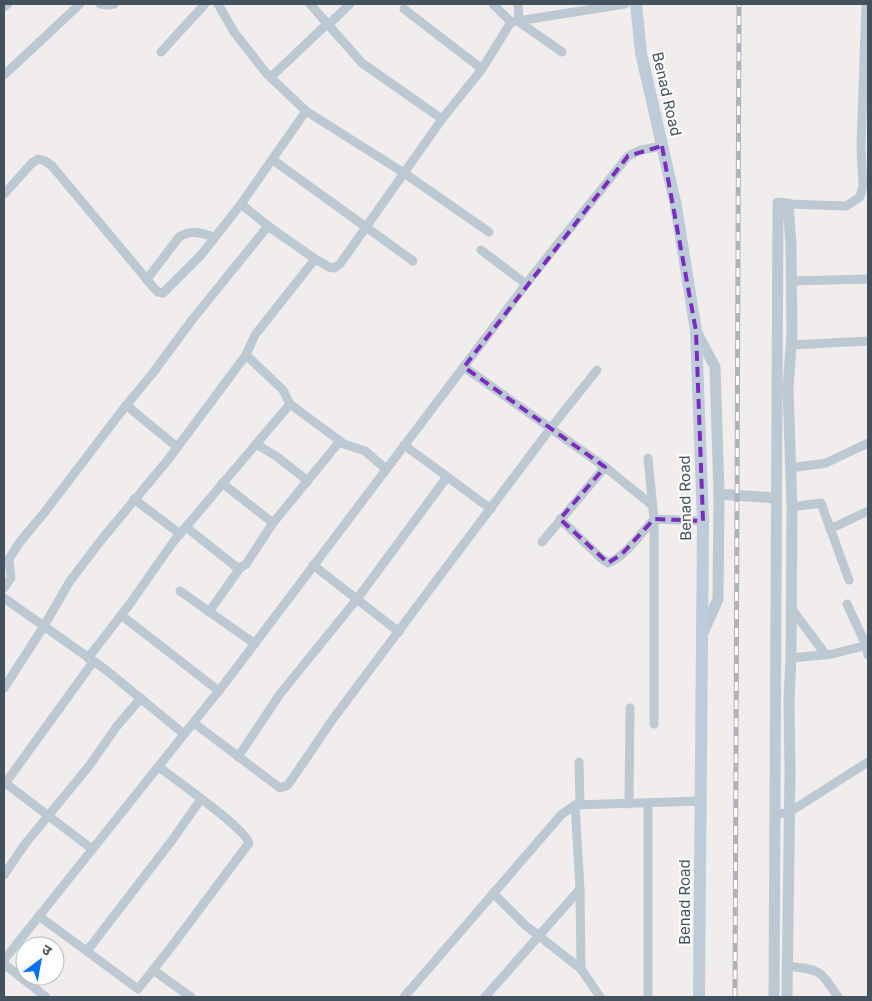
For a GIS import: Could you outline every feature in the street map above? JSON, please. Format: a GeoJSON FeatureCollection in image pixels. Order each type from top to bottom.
{"type":"FeatureCollection","features":[{"type":"Feature","properties":{"kind":"main road","name":"Benad Road"},"geometry":{"type":"LineString","coordinates":[[636,4],[641,53],[676,206],[696,331],[703,521],[699,997]]}},
{"type":"Feature","properties":{"kind":"street"},"geometry":{"type":"LineString","coordinates":[[4,7],[8,4]]}},
{"type":"Feature","properties":{"kind":"street"},"geometry":{"type":"LineString","coordinates":[[4,75],[80,4]]}},
{"type":"Feature","properties":{"kind":"street"},"geometry":{"type":"LineString","coordinates":[[100,4],[114,4]]}},
{"type":"Feature","properties":{"kind":"street"},"geometry":{"type":"LineString","coordinates":[[161,52],[206,4]]}},
{"type":"Feature","properties":{"kind":"street"},"geometry":{"type":"LineString","coordinates":[[218,4],[234,32],[270,77],[306,111],[404,173],[489,232]]}},
{"type":"Feature","properties":{"kind":"street"},"geometry":{"type":"LineString","coordinates":[[310,4],[362,63],[442,119]]}},
{"type":"Feature","properties":{"kind":"street"},"geometry":{"type":"LineString","coordinates":[[270,77],[350,4]]}},
{"type":"Feature","properties":{"kind":"street"},"geometry":{"type":"LineString","coordinates":[[493,4],[515,22],[562,52]]}},
{"type":"Feature","properties":{"kind":"street"},"geometry":{"type":"LineString","coordinates":[[241,204],[268,226],[315,259],[334,268],[340,264],[442,119],[482,69],[515,22],[518,4]]}},
{"type":"Feature","properties":{"kind":"street"},"geometry":{"type":"LineString","coordinates":[[515,22],[625,4]]}},
{"type":"Feature","properties":{"kind":"street"},"geometry":{"type":"LineString","coordinates":[[774,997],[778,203],[846,206],[860,196],[863,186],[866,4]]}},
{"type":"Feature","properties":{"kind":"street"},"geometry":{"type":"LineString","coordinates":[[404,9],[482,69]]}},
{"type":"Feature","properties":{"kind":"street"},"geometry":{"type":"LineString","coordinates":[[4,194],[32,163],[38,160],[45,161],[52,166],[147,280],[158,292],[163,293],[200,255],[241,204],[306,111]]}},
{"type":"Feature","properties":{"kind":"street"},"geometry":{"type":"LineString","coordinates":[[46,997],[4,962],[219,691],[526,284],[628,156],[641,150],[662,146]]}},
{"type":"Feature","properties":{"kind":"street"},"geometry":{"type":"LineString","coordinates":[[273,160],[413,261]]}},
{"type":"Feature","properties":{"kind":"street"},"geometry":{"type":"LineString","coordinates":[[787,997],[792,507],[788,388],[791,345],[791,282],[788,204]]}},
{"type":"Feature","properties":{"kind":"street"},"geometry":{"type":"LineString","coordinates":[[4,588],[11,578],[9,559],[19,543],[192,320],[268,226]]}},
{"type":"Feature","properties":{"kind":"street"},"geometry":{"type":"LineString","coordinates":[[147,280],[185,233],[200,232],[214,238]]}},
{"type":"Feature","properties":{"kind":"street"},"geometry":{"type":"LineString","coordinates":[[481,250],[526,284]]}},
{"type":"Feature","properties":{"kind":"street"},"geometry":{"type":"LineString","coordinates":[[4,688],[70,581],[177,447],[246,355],[255,335],[315,259]]}},
{"type":"Feature","properties":{"kind":"street"},"geometry":{"type":"LineString","coordinates":[[791,282],[868,279]]}},
{"type":"Feature","properties":{"kind":"street"},"geometry":{"type":"LineString","coordinates":[[696,331],[715,367],[719,494],[718,599],[702,635]]}},
{"type":"Feature","properties":{"kind":"street"},"geometry":{"type":"LineString","coordinates":[[791,345],[868,341]]}},
{"type":"Feature","properties":{"kind":"street"},"geometry":{"type":"LineString","coordinates":[[246,355],[283,390],[290,404],[340,441],[365,451],[386,469]]}},
{"type":"Feature","properties":{"kind":"street"},"geometry":{"type":"LineString","coordinates":[[464,366],[605,467],[652,505]]}},
{"type":"Feature","properties":{"kind":"street"},"geometry":{"type":"LineString","coordinates":[[194,723],[280,788],[288,785],[333,719],[550,429],[597,370]]}},
{"type":"Feature","properties":{"kind":"street"},"geometry":{"type":"LineString","coordinates":[[92,849],[4,783],[183,530],[290,404]]}},
{"type":"Feature","properties":{"kind":"street"},"geometry":{"type":"LineString","coordinates":[[126,406],[177,447]]}},
{"type":"Feature","properties":{"kind":"street"},"geometry":{"type":"LineString","coordinates":[[209,612],[240,568],[246,564],[273,523],[340,441]]}},
{"type":"Feature","properties":{"kind":"street"},"geometry":{"type":"LineString","coordinates":[[790,468],[826,463],[868,443]]}},
{"type":"Feature","properties":{"kind":"street"},"geometry":{"type":"LineString","coordinates":[[256,444],[276,456],[308,481]]}},
{"type":"Feature","properties":{"kind":"street"},"geometry":{"type":"LineString","coordinates":[[404,445],[491,509]]}},
{"type":"Feature","properties":{"kind":"street"},"geometry":{"type":"LineString","coordinates":[[648,458],[654,519],[654,724]]}},
{"type":"Feature","properties":{"kind":"street"},"geometry":{"type":"LineString","coordinates":[[542,542],[605,467]]}},
{"type":"Feature","properties":{"kind":"street"},"geometry":{"type":"LineString","coordinates":[[238,758],[280,694],[357,599],[447,478]]}},
{"type":"Feature","properties":{"kind":"street"},"geometry":{"type":"LineString","coordinates":[[222,483],[273,523]]}},
{"type":"Feature","properties":{"kind":"street"},"geometry":{"type":"LineString","coordinates":[[719,494],[776,498]]}},
{"type":"Feature","properties":{"kind":"street"},"geometry":{"type":"LineString","coordinates":[[134,499],[240,568]]}},
{"type":"Feature","properties":{"kind":"street"},"geometry":{"type":"LineString","coordinates":[[792,507],[821,503],[849,580]]}},
{"type":"Feature","properties":{"kind":"street"},"geometry":{"type":"LineString","coordinates":[[830,529],[868,511]]}},
{"type":"Feature","properties":{"kind":"street"},"geometry":{"type":"LineString","coordinates":[[560,519],[608,563],[614,561],[622,554],[654,519],[703,521]]}},
{"type":"Feature","properties":{"kind":"street"},"geometry":{"type":"LineString","coordinates":[[313,565],[399,632]]}},
{"type":"Feature","properties":{"kind":"street"},"geometry":{"type":"LineString","coordinates":[[180,591],[254,644]]}},
{"type":"Feature","properties":{"kind":"street"},"geometry":{"type":"LineString","coordinates":[[4,598],[91,660],[184,734]]}},
{"type":"Feature","properties":{"kind":"street"},"geometry":{"type":"LineString","coordinates":[[847,604],[867,645],[868,655]]}},
{"type":"Feature","properties":{"kind":"street"},"geometry":{"type":"LineString","coordinates":[[791,608],[826,655]]}},
{"type":"Feature","properties":{"kind":"street"},"geometry":{"type":"LineString","coordinates":[[121,616],[219,691]]}},
{"type":"Feature","properties":{"kind":"street"},"geometry":{"type":"LineString","coordinates":[[791,658],[826,655],[867,645]]}},
{"type":"Feature","properties":{"kind":"street"},"geometry":{"type":"LineString","coordinates":[[4,875],[25,844],[89,766],[117,726],[141,698]]}},
{"type":"Feature","properties":{"kind":"street"},"geometry":{"type":"LineString","coordinates":[[629,804],[630,708]]}},
{"type":"Feature","properties":{"kind":"street"},"geometry":{"type":"LineString","coordinates":[[579,762],[581,968]]}},
{"type":"Feature","properties":{"kind":"street"},"geometry":{"type":"LineString","coordinates":[[775,814],[788,813],[868,762]]}},
{"type":"Feature","properties":{"kind":"street"},"geometry":{"type":"LineString","coordinates":[[131,997],[249,843],[242,833],[158,766]]}},
{"type":"Feature","properties":{"kind":"street"},"geometry":{"type":"LineString","coordinates":[[87,952],[174,839],[201,799]]}},
{"type":"Feature","properties":{"kind":"street"},"geometry":{"type":"LineString","coordinates":[[404,997],[561,815],[578,805],[701,801]]}},
{"type":"Feature","properties":{"kind":"street"},"geometry":{"type":"LineString","coordinates":[[648,803],[648,997]]}},
{"type":"Feature","properties":{"kind":"street"},"geometry":{"type":"LineString","coordinates":[[485,997],[580,889]]}},
{"type":"Feature","properties":{"kind":"street"},"geometry":{"type":"LineString","coordinates":[[493,893],[525,925],[581,968],[600,997]]}},
{"type":"Feature","properties":{"kind":"street"},"geometry":{"type":"LineString","coordinates":[[40,916],[138,989]]}},
{"type":"Feature","properties":{"kind":"street"},"geometry":{"type":"LineString","coordinates":[[787,966],[813,969],[819,972],[838,997]]}},
{"type":"Feature","properties":{"kind":"street"},"geometry":{"type":"LineString","coordinates":[[153,970],[191,997]]}},
{"type":"Feature","properties":{"kind":"highlighted area"},"geometry":{"type":"Polygon","coordinates":[[[662,146],[696,331],[703,521],[654,519],[622,554],[608,563],[560,519],[605,467],[464,367],[628,156],[662,146]]]}},
{"type":"Feature","properties":{"kind":"railway"},"geometry":{"type":"LineString","coordinates":[[735,997],[739,4]]}}]}
